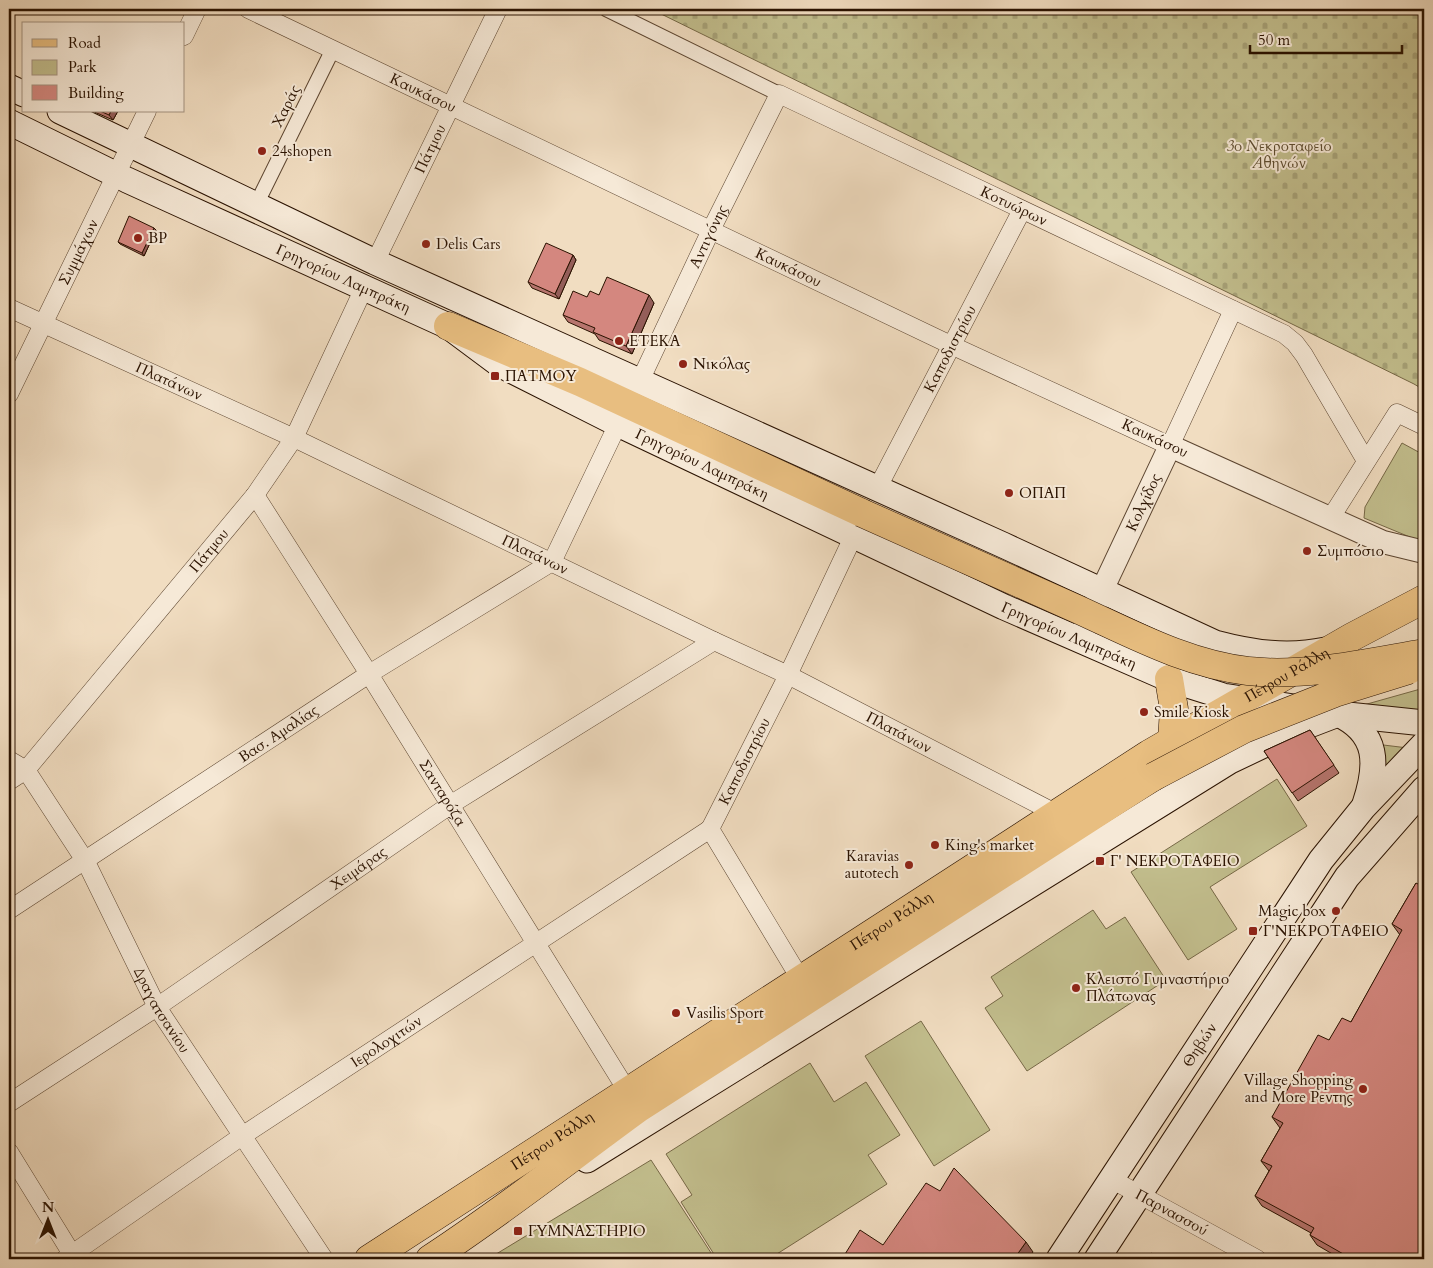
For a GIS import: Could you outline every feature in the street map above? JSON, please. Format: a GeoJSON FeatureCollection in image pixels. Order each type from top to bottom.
{"type":"FeatureCollection","features":[{"type":"Feature","properties":{"kind":"main road"},"geometry":{"type":"LineString","coordinates":[[9,87],[22,93]]}},
{"type":"Feature","properties":{"kind":"main road","name":"Γρηγορίου Λαμπράκη"},"geometry":{"type":"LineString","coordinates":[[62,112],[376,262],[1214,643],[1243,651],[1272,655],[1303,655],[1343,643]]}},
{"type":"Feature","properties":{"kind":"main road","name":"Γρηγορίου Λαμπράκη"},"geometry":{"type":"LineString","coordinates":[[9,122],[117,174],[448,326],[499,364],[618,424],[858,524],[1004,606],[1169,679],[1223,696],[1338,714],[1424,723]]}},
{"type":"Feature","properties":{"kind":"main road"},"geometry":{"type":"LineString","coordinates":[[448,326],[580,382],[858,524],[1156,645],[1209,664],[1248,671],[1291,673],[1424,653]]}},
{"type":"Feature","properties":{"kind":"main road","name":"Πέτρου Ράλλη"},"geometry":{"type":"LineString","coordinates":[[369,1259],[1172,741],[1424,599]]}},
{"type":"Feature","properties":{"kind":"main road"},"geometry":{"type":"LineString","coordinates":[[1247,700],[1424,640]]}},
{"type":"Feature","properties":{"kind":"main road","name":"Πέτρου Ράλλη"},"geometry":{"type":"LineString","coordinates":[[489,1221],[639,1108],[1153,777],[1244,729],[1288,711],[1424,665]]}},
{"type":"Feature","properties":{"kind":"main road"},"geometry":{"type":"LineString","coordinates":[[1169,679],[1174,703],[1172,741]]}},
{"type":"Feature","properties":{"kind":"main road"},"geometry":{"type":"LineString","coordinates":[[1338,714],[1361,728],[1370,746],[1373,772],[1371,789],[1363,808]]}},
{"type":"Feature","properties":{"kind":"main road","name":"Πέτρου Ράλλη"},"geometry":{"type":"LineString","coordinates":[[430,1259],[1222,766],[1266,743],[1338,714]]}},
{"type":"Feature","properties":{"kind":"main road","name":"Θηβών"},"geometry":{"type":"LineString","coordinates":[[1059,1259],[1287,908],[1321,860],[1363,808],[1424,744]]}},
{"type":"Feature","properties":{"kind":"main road","name":"Θηβών"},"geometry":{"type":"LineString","coordinates":[[1097,1259],[1346,878],[1424,789]]}},
{"type":"Feature","properties":{"kind":"street"},"geometry":{"type":"LineString","coordinates":[[185,34],[197,9]]}},
{"type":"Feature","properties":{"kind":"street","name":"Καυκάσου"},"geometry":{"type":"LineString","coordinates":[[248,9],[953,346],[1330,519],[1384,542],[1424,552]]}},
{"type":"Feature","properties":{"kind":"street","name":"Πάτμου"},"geometry":{"type":"LineString","coordinates":[[376,262],[498,9]]}},
{"type":"Feature","properties":{"kind":"street","name":"Κοτυώρων"},"geometry":{"type":"LineString","coordinates":[[606,9],[779,94],[1284,334],[1295,343],[1366,461]]}},
{"type":"Feature","properties":{"kind":"street","name":"Χαράς"},"geometry":{"type":"LineString","coordinates":[[256,205],[333,49]]}},
{"type":"Feature","properties":{"kind":"street","name":"Αντιγόνης"},"geometry":{"type":"LineString","coordinates":[[640,381],[711,230],[779,94]]}},
{"type":"Feature","properties":{"kind":"street","name":"Συμμάχων"},"geometry":{"type":"LineString","coordinates":[[9,394],[147,112]]}},
{"type":"Feature","properties":{"kind":"street","name":"Καποδιστρίου"},"geometry":{"type":"LineString","coordinates":[[877,489],[1022,210]]}},
{"type":"Feature","properties":{"kind":"street","name":"Πάτμου"},"geometry":{"type":"LineString","coordinates":[[9,780],[26,770],[255,495],[294,438],[364,288]]}},
{"type":"Feature","properties":{"kind":"street","name":"Πλατάνων"},"geometry":{"type":"LineString","coordinates":[[9,308],[294,438],[788,675],[1057,814]]}},
{"type":"Feature","properties":{"kind":"street","name":"Κολχίδος"},"geometry":{"type":"LineString","coordinates":[[1079,639],[1233,310]]}},
{"type":"Feature","properties":{"kind":"street"},"geometry":{"type":"LineString","coordinates":[[1330,519],[1397,413],[1424,426]]}},
{"type":"Feature","properties":{"kind":"street"},"geometry":{"type":"LineString","coordinates":[[552,562],[618,424]]}},
{"type":"Feature","properties":{"kind":"street","name":"Σανταρόζα"},"geometry":{"type":"LineString","coordinates":[[255,495],[369,674],[628,1092]]}},
{"type":"Feature","properties":{"kind":"street","name":"Καποδιστρίου"},"geometry":{"type":"LineString","coordinates":[[710,829],[788,675],[858,524]]}},
{"type":"Feature","properties":{"kind":"street","name":"Βασ. Αμαλίας"},"geometry":{"type":"LineString","coordinates":[[9,910],[86,862],[369,674],[552,562]]}},
{"type":"Feature","properties":{"kind":"street","name":"Χειμάρας"},"geometry":{"type":"LineString","coordinates":[[9,1103],[157,1007],[450,805],[714,641]]}},
{"type":"Feature","properties":{"kind":"street","name":"Δραγατσανίου"},"geometry":{"type":"LineString","coordinates":[[9,760],[26,770],[86,862],[157,1007],[324,1259]]}},
{"type":"Feature","properties":{"kind":"street"},"geometry":{"type":"LineString","coordinates":[[710,829],[801,980]]}},
{"type":"Feature","properties":{"kind":"street","name":"Ιερολοχιτών"},"geometry":{"type":"LineString","coordinates":[[71,1258],[242,1136],[710,829]]}},
{"type":"Feature","properties":{"kind":"street"},"geometry":{"type":"LineString","coordinates":[[9,1152],[71,1258]]}},
{"type":"Feature","properties":{"kind":"street","name":"Παρνασσού"},"geometry":{"type":"LineString","coordinates":[[1111,1180],[1257,1259]]}},
{"type":"Feature","properties":{"kind":"green space","name":"3ο Νεκροταφείο Αθηνών"},"geometry":{"type":"Polygon","coordinates":[[[651,9],[1424,9],[1424,390],[1414,384],[651,9]]]}},
{"type":"Feature","properties":{"kind":"green space"},"geometry":{"type":"Polygon","coordinates":[[[1402,443],[1424,455],[1424,540],[1417,540],[1364,518],[1365,507],[1402,443]]]}},
{"type":"Feature","properties":{"kind":"green space"},"geometry":{"type":"Polygon","coordinates":[[[1424,688],[1424,720],[1360,706],[1424,688]]]}},
{"type":"Feature","properties":{"kind":"green space"},"geometry":{"type":"Polygon","coordinates":[[[1367,743],[1408,748],[1378,780],[1367,743]]]}},
{"type":"Feature","properties":{"kind":"green space"},"geometry":{"type":"Polygon","coordinates":[[[1277,779],[1307,826],[1210,887],[1237,929],[1188,960],[1131,872],[1277,779]]]}},
{"type":"Feature","properties":{"kind":"green space","name":"Κλειστό Γυμναστήριο Πλάτωνας"},"geometry":{"type":"Polygon","coordinates":[[[1093,910],[1106,929],[1125,917],[1166,980],[1027,1071],[985,1008],[1003,996],[991,977],[1093,910]]]}},
{"type":"Feature","properties":{"kind":"green space"},"geometry":{"type":"Polygon","coordinates":[[[921,1021],[990,1130],[934,1166],[865,1056],[921,1021]]]}},
{"type":"Feature","properties":{"kind":"green space"},"geometry":{"type":"Polygon","coordinates":[[[810,1063],[834,1102],[866,1082],[900,1135],[868,1155],[887,1184],[769,1259],[717,1259],[681,1202],[692,1195],[666,1154],[810,1063]]]}},
{"type":"Feature","properties":{"kind":"green space"},"geometry":{"type":"Polygon","coordinates":[[[651,1160],[715,1259],[488,1259],[651,1160]]]}},
{"type":"Feature","properties":{"kind":"building"},"geometry":{"type":"Polygon","coordinates":[[[129,216],[154,228],[142,253],[118,242],[129,216]]]}},
{"type":"Feature","properties":{"kind":"building"},"geometry":{"type":"Polygon","coordinates":[[[546,243],[573,255],[555,294],[528,282],[546,243]]]}},
{"type":"Feature","properties":{"kind":"building"},"geometry":{"type":"Polygon","coordinates":[[[607,277],[649,295],[626,346],[593,332],[595,328],[563,315],[573,291],[587,297],[590,291],[599,295],[607,277]]]}},
{"type":"Feature","properties":{"kind":"building"},"geometry":{"type":"Polygon","coordinates":[[[1310,730],[1334,765],[1292,793],[1264,751],[1310,730]]]}},
{"type":"Feature","properties":{"kind":"building","name":"Village Shopping and More Ρεντης"},"geometry":{"type":"Polygon","coordinates":[[[1416,883],[1424,887],[1424,1259],[1352,1259],[1310,1235],[1314,1228],[1255,1196],[1272,1166],[1261,1161],[1283,1123],[1272,1117],[1318,1035],[1329,1040],[1342,1018],[1351,1022],[1402,930],[1392,924],[1416,883]]]}},
{"type":"Feature","properties":{"kind":"building"},"geometry":{"type":"Polygon","coordinates":[[[954,1168],[1026,1242],[1014,1259],[842,1259],[860,1230],[883,1245],[926,1183],[940,1191],[954,1168]]]}},
{"type":"Feature","properties":{"kind":"building"},"geometry":{"type":"Polygon","coordinates":[[[1151,1253],[1160,1259],[1147,1259],[1151,1253]]]}},
{"type":"Feature","properties":{"kind":"place","name":"24shopen"},"geometry":{"type":"Point","coordinates":[262,151]}},
{"type":"Feature","properties":{"kind":"place","name":"BP"},"geometry":{"type":"Point","coordinates":[138,238]}},
{"type":"Feature","properties":{"kind":"place","name":"Delis Cars"},"geometry":{"type":"Point","coordinates":[426,244]}},
{"type":"Feature","properties":{"kind":"place","name":"ΕΤΕΚΑ"},"geometry":{"type":"Point","coordinates":[619,341]}},
{"type":"Feature","properties":{"kind":"place","name":"Νικόλας"},"geometry":{"type":"Point","coordinates":[683,364]}},
{"type":"Feature","properties":{"kind":"place","name":"ΠΑΤΜΟΥ"},"geometry":{"type":"Point","coordinates":[495,376]}},
{"type":"Feature","properties":{"kind":"place","name":"ΟΠΑΠ"},"geometry":{"type":"Point","coordinates":[1009,493]}},
{"type":"Feature","properties":{"kind":"place","name":"Συμπόσιο"},"geometry":{"type":"Point","coordinates":[1307,551]}},
{"type":"Feature","properties":{"kind":"place","name":"Smile Kiosk"},"geometry":{"type":"Point","coordinates":[1144,712]}},
{"type":"Feature","properties":{"kind":"place","name":"King's market"},"geometry":{"type":"Point","coordinates":[935,845]}},
{"type":"Feature","properties":{"kind":"place","name":"Γ' ΝΕΚΡΟΤΑΦΕΙΟ"},"geometry":{"type":"Point","coordinates":[1100,861]}},
{"type":"Feature","properties":{"kind":"place","name":"Karavias autotech"},"geometry":{"type":"Point","coordinates":[909,865]}},
{"type":"Feature","properties":{"kind":"place","name":"Magic box"},"geometry":{"type":"Point","coordinates":[1336,911]}},
{"type":"Feature","properties":{"kind":"place","name":"Γ'ΝΕΚΡΟΤΑΦΕΙΟ"},"geometry":{"type":"Point","coordinates":[1253,931]}},
{"type":"Feature","properties":{"kind":"place","name":"Κλειστό Γυμναστήριο Πλάτωνας"},"geometry":{"type":"Point","coordinates":[1076,988]}},
{"type":"Feature","properties":{"kind":"place","name":"Vasilis Sport"},"geometry":{"type":"Point","coordinates":[676,1013]}},
{"type":"Feature","properties":{"kind":"place","name":"Village Shopping and More Ρεντης"},"geometry":{"type":"Point","coordinates":[1363,1089]}},
{"type":"Feature","properties":{"kind":"place","name":"ΓΥΜΝΑΣΤΗΡΙΟ"},"geometry":{"type":"Point","coordinates":[518,1231]}}]}
